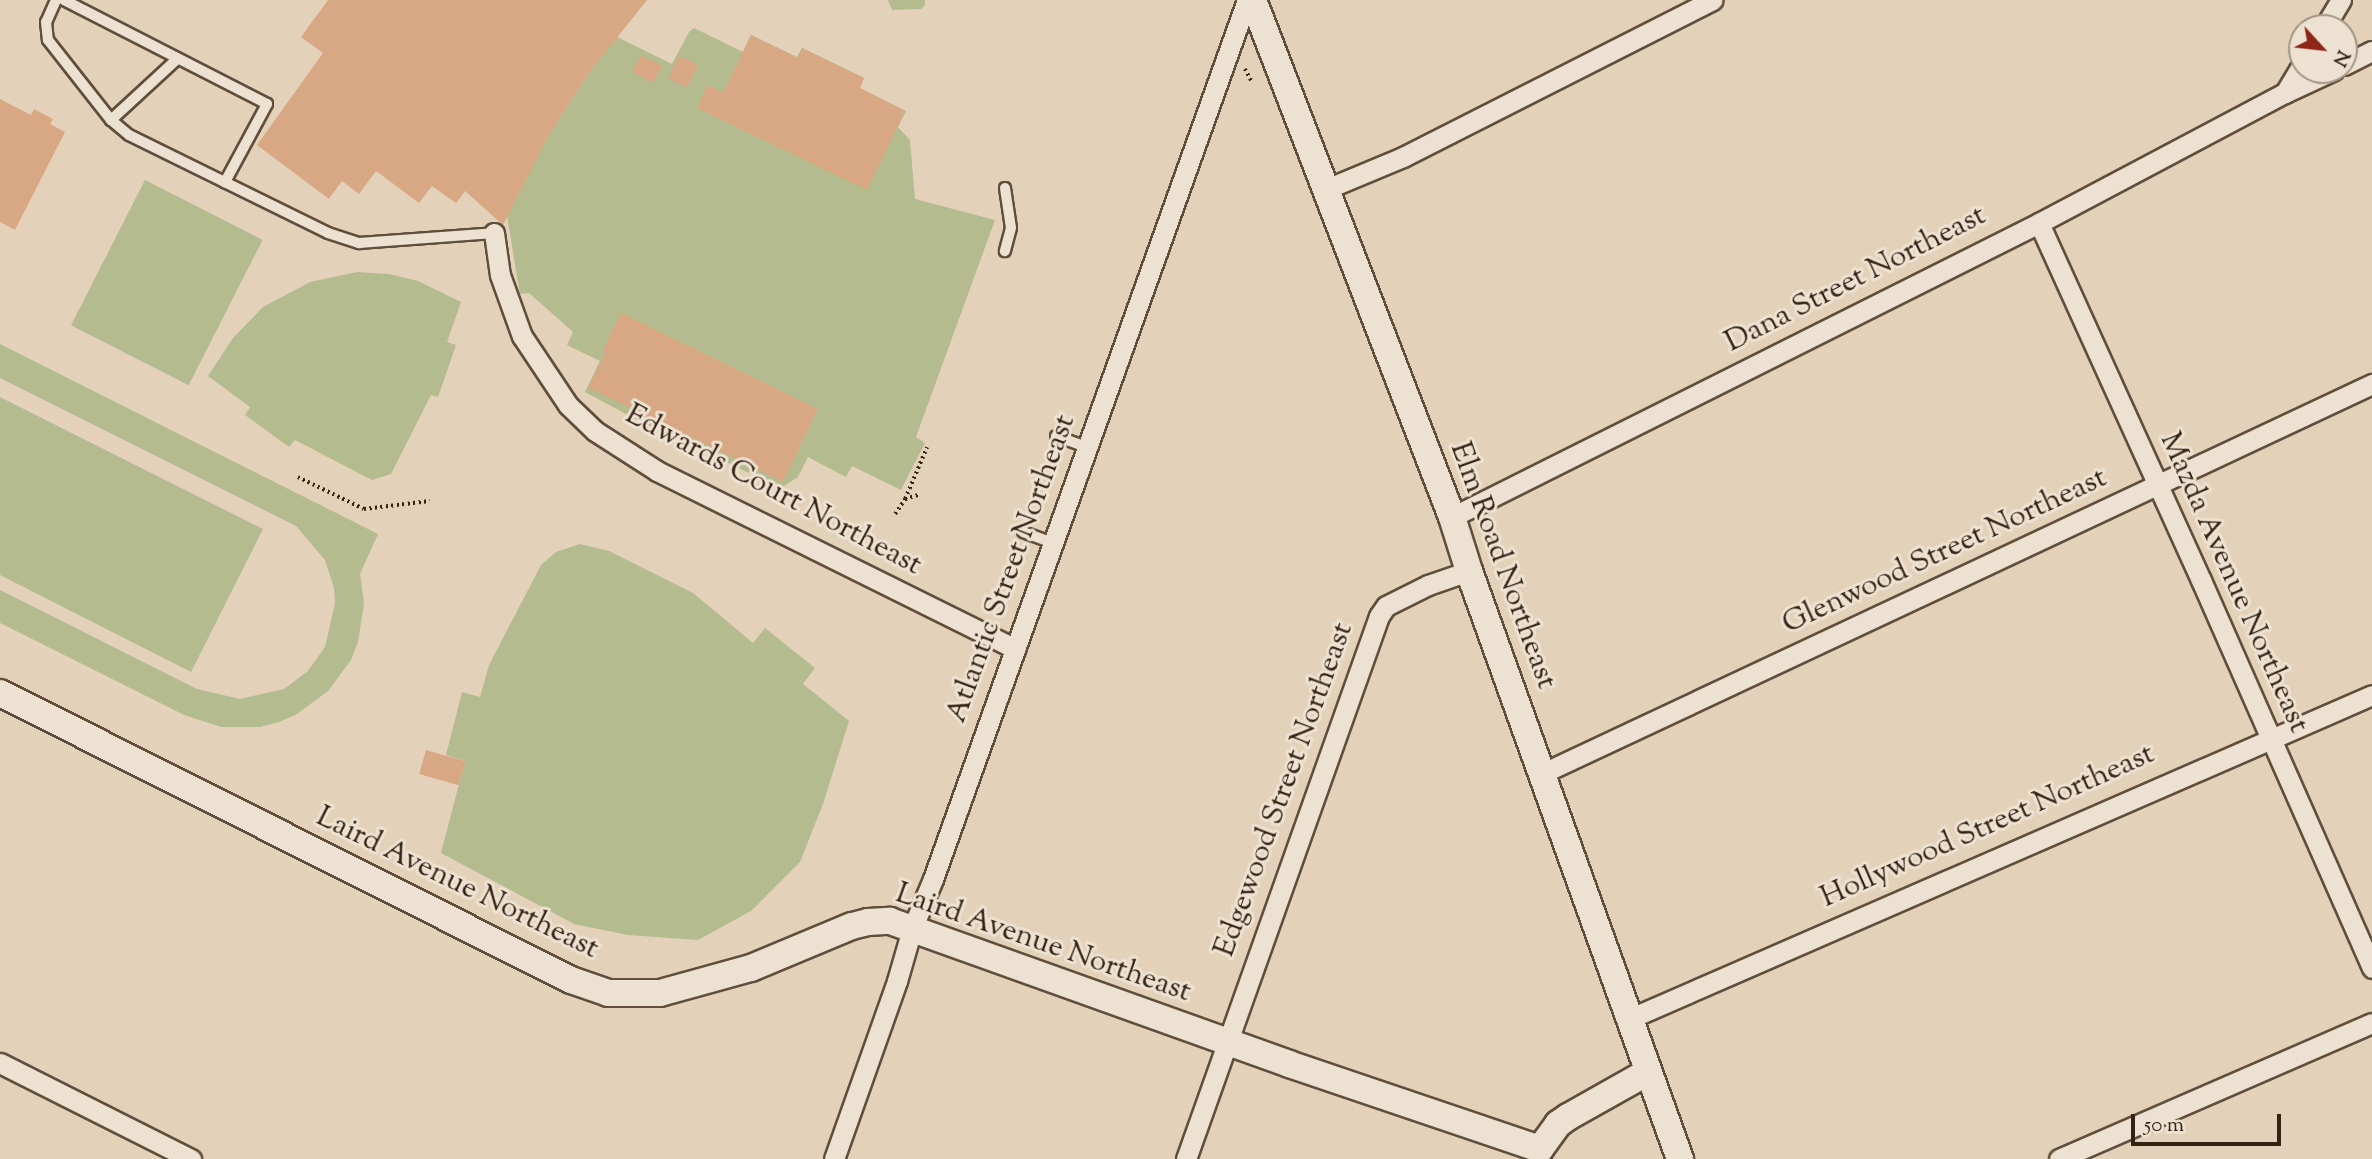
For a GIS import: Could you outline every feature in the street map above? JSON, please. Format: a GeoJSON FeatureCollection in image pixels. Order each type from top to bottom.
{"type":"FeatureCollection","features":[{"type":"Feature","properties":{"kind":"street","name":"Atlantic Street Northeast"},"geometry":{"type":"LineString","coordinates":[[834,1159],[897,981],[912,929],[933,879],[1247,0]]}},
{"type":"Feature","properties":{"kind":"street","name":"Elm Road Northeast"},"geometry":{"type":"LineString","coordinates":[[1253,0],[1452,517],[1679,1159]]}},
{"type":"Feature","properties":{"kind":"street"},"geometry":{"type":"LineString","coordinates":[[1326,190],[1403,157],[1713,0]]}},
{"type":"Feature","properties":{"kind":"street"},"geometry":{"type":"LineString","coordinates":[[2285,93],[2290,84]]}},
{"type":"Feature","properties":{"kind":"street","name":"Dana Street Northeast"},"geometry":{"type":"LineString","coordinates":[[1452,517],[2039,223],[2304,84]]}},
{"type":"Feature","properties":{"kind":"street","name":"Mazda Avenue Northeast"},"geometry":{"type":"LineString","coordinates":[[2039,223],[2372,968]]}},
{"type":"Feature","properties":{"kind":"street","name":"Edwards Court Northeast"},"geometry":{"type":"LineString","coordinates":[[494,233],[500,275],[522,336],[568,405],[595,431],[657,471],[1015,649]]}},
{"type":"Feature","properties":{"kind":"street","name":"Glenwood Street Northeast"},"geometry":{"type":"LineString","coordinates":[[1543,773],[2372,384]]}},
{"type":"Feature","properties":{"kind":"street","name":"Edgewood Street Northeast"},"geometry":{"type":"LineString","coordinates":[[1185,1159],[1379,616],[1386,606],[1429,585],[1469,571]]}},
{"type":"Feature","properties":{"kind":"street","name":"Laird Avenue Northeast"},"geometry":{"type":"LineString","coordinates":[[0,693],[591,988],[622,995],[660,993],[751,968],[868,922],[890,921],[1538,1154]]}},
{"type":"Feature","properties":{"kind":"street","name":"Hollywood Street Northeast"},"geometry":{"type":"LineString","coordinates":[[1630,1018],[2372,695]]}},
{"type":"Feature","properties":{"kind":"street"},"geometry":{"type":"LineString","coordinates":[[2059,1159],[2372,1023]]}},
{"type":"Feature","properties":{"kind":"street"},"geometry":{"type":"LineString","coordinates":[[0,1063],[191,1159]]}},
{"type":"Feature","properties":{"kind":"street"},"geometry":{"type":"LineString","coordinates":[[1538,1154],[1567,1117],[1648,1072]]}},
{"type":"Feature","properties":{"kind":"lane"},"geometry":{"type":"LineString","coordinates":[[56,0],[46,22],[48,40],[111,120],[129,135],[328,233],[359,243],[494,233]]}},
{"type":"Feature","properties":{"kind":"lane"},"geometry":{"type":"LineString","coordinates":[[64,0],[267,104],[225,182]]}},
{"type":"Feature","properties":{"kind":"lane"},"geometry":{"type":"LineString","coordinates":[[111,120],[177,59]]}},
{"type":"Feature","properties":{"kind":"lane"},"geometry":{"type":"LineString","coordinates":[[1005,188],[1011,228],[1005,251]]}},
{"type":"Feature","properties":{"kind":"lane"},"geometry":{"type":"LineString","coordinates":[[1056,436],[1087,447]]}},
{"type":"Feature","properties":{"kind":"lane"},"geometry":{"type":"LineString","coordinates":[[1023,532],[1053,543]]}},
{"type":"Feature","properties":{"kind":"path"},"geometry":{"type":"LineString","coordinates":[[1251,80],[1246,71],[1253,63]]}},
{"type":"Feature","properties":{"kind":"path"},"geometry":{"type":"LineString","coordinates":[[895,514],[905,499],[927,447]]}},
{"type":"Feature","properties":{"kind":"path"},"geometry":{"type":"LineString","coordinates":[[298,477],[364,509],[430,501]]}},
{"type":"Feature","properties":{"kind":"path"},"geometry":{"type":"LineString","coordinates":[[905,499],[918,495]]}},
{"type":"Feature","properties":{"kind":"green space"},"geometry":{"type":"Polygon","coordinates":[[[888,0],[925,0],[925,5],[921,9],[892,10],[888,0]]]}},
{"type":"Feature","properties":{"kind":"green space"},"geometry":{"type":"Polygon","coordinates":[[[694,28],[743,52],[751,35],[797,57],[802,48],[864,78],[860,88],[906,111],[898,127],[910,140],[915,199],[995,220],[916,437],[925,443],[901,490],[852,466],[846,477],[808,457],[798,477],[781,488],[639,421],[585,392],[600,361],[567,345],[573,332],[529,293],[520,294],[506,210],[531,163],[588,74],[615,36],[672,64],[689,32],[694,28]]]}},
{"type":"Feature","properties":{"kind":"green space"},"geometry":{"type":"Polygon","coordinates":[[[145,180],[263,240],[189,385],[71,325],[145,180]]]}},
{"type":"Feature","properties":{"kind":"green space"},"geometry":{"type":"Polygon","coordinates":[[[357,272],[389,274],[418,281],[461,302],[447,342],[456,345],[438,397],[431,395],[391,474],[372,480],[295,440],[289,447],[245,415],[250,407],[208,376],[233,338],[263,307],[310,282],[357,272]]]}},
{"type":"Feature","properties":{"kind":"green space"},"geometry":{"type":"Polygon","coordinates":[[[0,344],[378,534],[360,574],[364,603],[358,642],[351,660],[328,691],[297,714],[279,722],[260,727],[221,727],[184,715],[0,623],[0,590],[197,689],[240,699],[284,689],[308,671],[325,647],[335,603],[334,588],[325,560],[296,526],[0,378],[0,344]]]}},
{"type":"Feature","properties":{"kind":"green space"},"geometry":{"type":"Polygon","coordinates":[[[0,397],[263,529],[191,672],[0,575],[0,397]]]}},
{"type":"Feature","properties":{"kind":"green space"},"geometry":{"type":"Polygon","coordinates":[[[580,544],[609,551],[693,593],[753,643],[765,628],[815,668],[803,684],[849,721],[823,804],[800,862],[751,911],[698,940],[628,935],[574,924],[441,853],[465,761],[446,755],[462,692],[480,697],[489,665],[541,565],[556,552],[580,544]]]}},
{"type":"Feature","properties":{"kind":"building"},"geometry":{"type":"Polygon","coordinates":[[[328,0],[647,0],[588,74],[546,140],[503,225],[465,191],[456,203],[432,186],[419,203],[376,171],[359,194],[342,181],[329,199],[257,145],[323,53],[301,37],[328,0]]]}},
{"type":"Feature","properties":{"kind":"building"},"geometry":{"type":"Polygon","coordinates":[[[751,35],[798,58],[802,48],[864,78],[860,88],[905,111],[867,190],[697,108],[708,85],[723,93],[751,35]]]}},
{"type":"Feature","properties":{"kind":"building"},"geometry":{"type":"Polygon","coordinates":[[[641,55],[662,66],[653,83],[632,72],[641,55]]]}},
{"type":"Feature","properties":{"kind":"building"},"geometry":{"type":"Polygon","coordinates":[[[679,56],[698,65],[687,88],[668,79],[679,56]]]}},
{"type":"Feature","properties":{"kind":"building"},"geometry":{"type":"Polygon","coordinates":[[[0,99],[31,115],[34,109],[53,119],[50,124],[65,132],[15,230],[0,222],[0,99]]]}},
{"type":"Feature","properties":{"kind":"building"},"geometry":{"type":"Polygon","coordinates":[[[621,313],[818,409],[783,482],[685,434],[682,441],[640,421],[644,414],[588,388],[621,313]]]}},
{"type":"Feature","properties":{"kind":"building"},"geometry":{"type":"Polygon","coordinates":[[[426,750],[465,761],[459,785],[419,774],[426,750]]]}}]}
